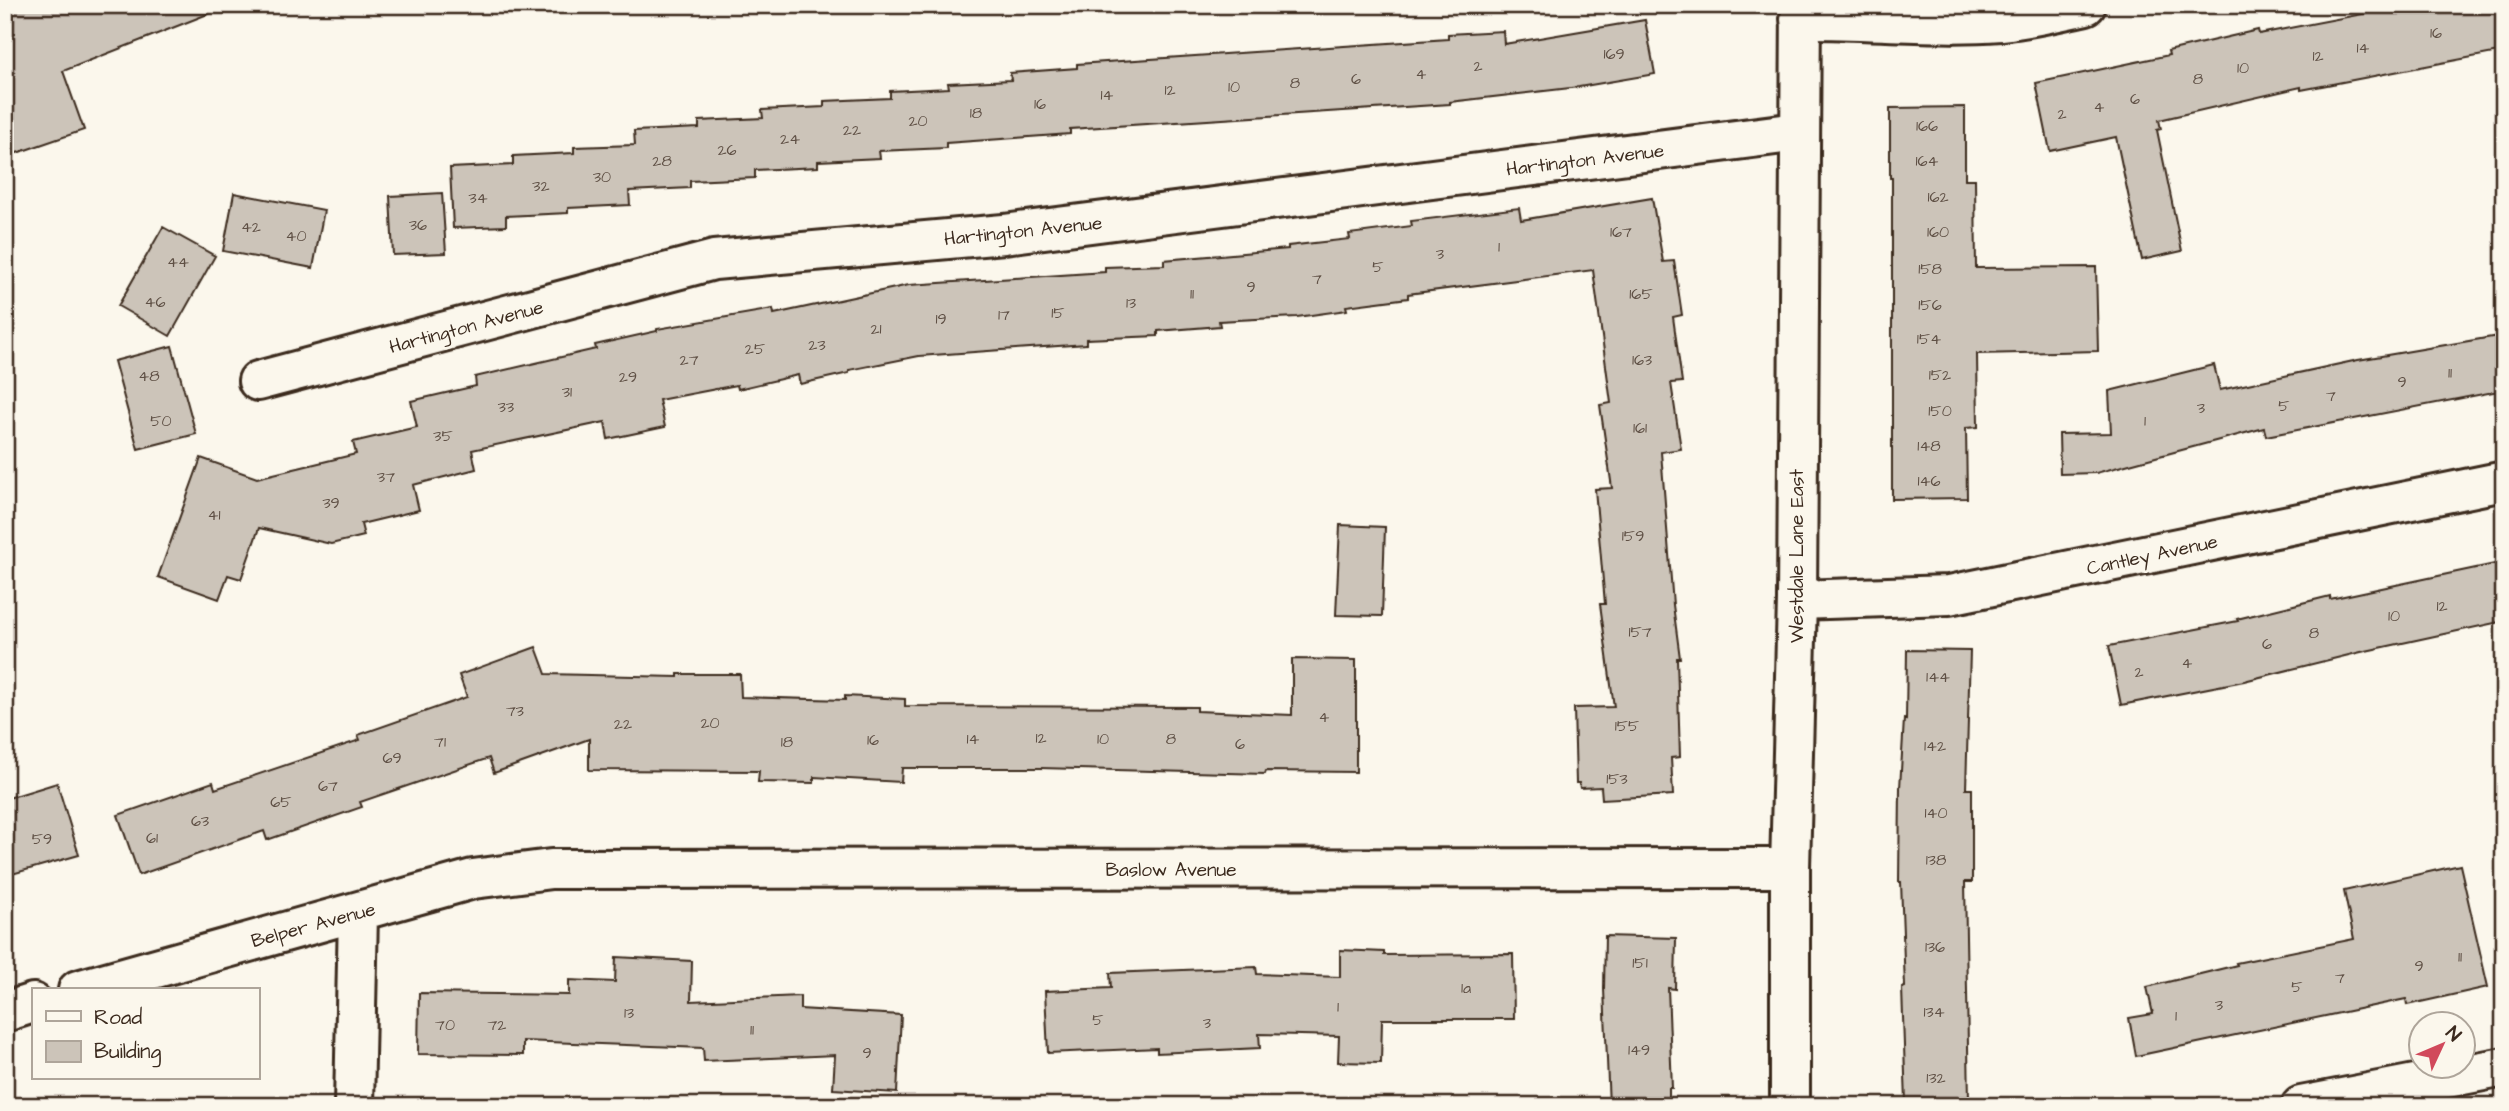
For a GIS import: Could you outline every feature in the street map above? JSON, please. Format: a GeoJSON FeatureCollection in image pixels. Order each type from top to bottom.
{"type":"FeatureCollection","features":[{"type":"Feature","properties":{"kind":"street"},"geometry":{"type":"LineString","coordinates":[[1800,12],[1939,23],[1999,21],[2086,5]]}},
{"type":"Feature","properties":{"kind":"street","name":"Westdale Lane East"},"geometry":{"type":"LineString","coordinates":[[1790,1106],[1790,869],[1797,600],[1800,12]]}},
{"type":"Feature","properties":{"kind":"street","name":"Hartington Avenue"},"geometry":{"type":"LineString","coordinates":[[258,381],[714,260],[1004,234],[1798,132]]}},
{"type":"Feature","properties":{"kind":"street","name":"Cantley Avenue"},"geometry":{"type":"LineString","coordinates":[[1797,600],[1950,595],[2504,481]]}},
{"type":"Feature","properties":{"kind":"street","name":"Baslow Avenue"},"geometry":{"type":"LineString","coordinates":[[551,869],[1790,869]]}},
{"type":"Feature","properties":{"kind":"street","name":"Belper Avenue"},"geometry":{"type":"LineString","coordinates":[[85,988],[473,879],[551,869]]}},
{"type":"Feature","properties":{"kind":"street"},"geometry":{"type":"LineString","coordinates":[[354,1106],[358,913]]}},
{"type":"Feature","properties":{"kind":"street"},"geometry":{"type":"LineString","coordinates":[[5,1012],[32,1003]]}},
{"type":"Feature","properties":{"kind":"street"},"geometry":{"type":"LineString","coordinates":[[2301,1106],[2504,1067]]}},
{"type":"Feature","properties":{"kind":"building"},"geometry":{"type":"Polygon","coordinates":[[[5,5],[223,5],[223,8],[63,71],[84,130],[5,157],[5,5]]]}},
{"type":"Feature","properties":{"kind":"building"},"geometry":{"type":"Polygon","coordinates":[[[2409,5],[2500,5],[2504,26],[2504,51],[2301,90],[2301,87],[2159,120],[2161,129],[2157,130],[2182,251],[2142,260],[2116,137],[2050,151],[2036,83],[2169,55],[2168,51],[2258,30],[2259,34],[2409,5]]]}},
{"type":"Feature","properties":{"kind":"building"},"geometry":{"type":"Polygon","coordinates":[[[1645,20],[1655,74],[1450,104],[1070,129],[1070,134],[946,143],[946,148],[879,151],[880,158],[818,161],[818,167],[755,170],[755,178],[690,181],[690,188],[629,191],[630,205],[568,208],[568,213],[506,216],[506,226],[453,228],[450,168],[513,165],[513,156],[574,153],[574,147],[635,145],[634,131],[699,128],[699,121],[763,118],[762,110],[824,107],[824,101],[890,98],[890,91],[949,88],[948,83],[1011,80],[1010,73],[1077,68],[1077,64],[1448,39],[1448,34],[1503,31],[1504,44],[1645,20]]]}},
{"type":"Feature","properties":{"kind":"building"},"geometry":{"type":"Polygon","coordinates":[[[1965,107],[1965,179],[1975,179],[1976,268],[2096,267],[2098,351],[1977,354],[1978,427],[1966,428],[1967,498],[1892,499],[1890,108],[1965,107]]]}},
{"type":"Feature","properties":{"kind":"building"},"geometry":{"type":"Polygon","coordinates":[[[234,193],[324,210],[313,268],[223,251],[234,193]]]}},
{"type":"Feature","properties":{"kind":"building"},"geometry":{"type":"Polygon","coordinates":[[[442,193],[446,253],[393,255],[390,196],[442,193]]]}},
{"type":"Feature","properties":{"kind":"building"},"geometry":{"type":"Polygon","coordinates":[[[1652,198],[1663,262],[1674,261],[1682,315],[1673,317],[1682,382],[1671,383],[1681,449],[1661,452],[1673,605],[1680,658],[1677,658],[1680,757],[1671,758],[1673,795],[1602,799],[1601,787],[1580,788],[1579,783],[1576,783],[1574,708],[1614,707],[1600,604],[1605,604],[1595,489],[1612,488],[1600,405],[1611,403],[1593,270],[1408,294],[1408,298],[1346,306],[1347,310],[1297,317],[1219,321],[1220,326],[1158,331],[1158,336],[1086,339],[1086,344],[919,356],[849,370],[849,373],[800,384],[798,375],[738,389],[737,385],[659,400],[665,427],[608,439],[605,422],[472,450],[476,469],[413,485],[419,510],[361,524],[364,536],[331,544],[259,528],[241,579],[228,575],[219,599],[158,577],[201,458],[257,478],[356,454],[353,442],[417,427],[411,401],[476,386],[475,377],[596,349],[595,345],[657,329],[773,309],[774,314],[909,285],[1105,272],[1105,267],[1164,265],[1164,260],[1288,249],[1288,246],[1350,239],[1349,234],[1412,226],[1411,221],[1519,208],[1521,220],[1652,198]]]}},
{"type":"Feature","properties":{"kind":"building"},"geometry":{"type":"Polygon","coordinates":[[[163,227],[215,256],[170,336],[118,306],[163,227]]]}},
{"type":"Feature","properties":{"kind":"building"},"geometry":{"type":"Polygon","coordinates":[[[2504,335],[2504,390],[2266,436],[2264,428],[2096,473],[2060,474],[2059,434],[2111,433],[2109,391],[2214,365],[2220,390],[2358,360],[2504,335]]]}},
{"type":"Feature","properties":{"kind":"building"},"geometry":{"type":"Polygon","coordinates":[[[172,346],[196,434],[138,449],[114,361],[172,346]]]}},
{"type":"Feature","properties":{"kind":"building"},"geometry":{"type":"Polygon","coordinates":[[[1340,525],[1385,527],[1382,616],[1336,615],[1340,525]]]}},
{"type":"Feature","properties":{"kind":"building"},"geometry":{"type":"Polygon","coordinates":[[[2504,562],[2504,621],[2244,681],[2121,705],[2109,646],[2238,621],[2237,619],[2330,596],[2330,599],[2504,562]]]}},
{"type":"Feature","properties":{"kind":"building"},"geometry":{"type":"Polygon","coordinates":[[[536,647],[546,674],[678,677],[678,674],[740,674],[741,697],[845,700],[845,696],[905,699],[905,706],[1197,707],[1197,711],[1292,715],[1292,659],[1356,660],[1356,772],[1266,771],[1265,774],[1040,768],[902,768],[901,782],[814,777],[814,783],[758,782],[759,771],[589,770],[589,739],[494,773],[489,758],[360,802],[362,807],[267,840],[264,831],[139,875],[118,815],[213,782],[215,789],[360,740],[358,735],[467,697],[459,675],[536,647]]]}},
{"type":"Feature","properties":{"kind":"building"},"geometry":{"type":"Polygon","coordinates":[[[1907,650],[1970,651],[1966,789],[1972,789],[1972,882],[1965,882],[1969,1101],[1906,1103],[1902,988],[1905,987],[1899,882],[1900,788],[1904,719],[1906,720],[1907,650]]]}},
{"type":"Feature","properties":{"kind":"building"},"geometry":{"type":"Polygon","coordinates":[[[57,783],[79,855],[5,876],[5,799],[57,783]]]}},
{"type":"Feature","properties":{"kind":"building"},"geometry":{"type":"Polygon","coordinates":[[[2460,865],[2488,987],[2407,1005],[2406,999],[2136,1056],[2129,1018],[2153,1014],[2147,987],[2237,965],[2236,963],[2354,939],[2344,891],[2460,865]]]}},
{"type":"Feature","properties":{"kind":"building"},"geometry":{"type":"Polygon","coordinates":[[[1605,936],[1676,938],[1675,989],[1668,988],[1672,1088],[1669,1088],[1669,1106],[1609,1106],[1604,989],[1605,936]]]}},
{"type":"Feature","properties":{"kind":"building"},"geometry":{"type":"Polygon","coordinates":[[[1340,950],[1384,952],[1384,955],[1513,954],[1514,1019],[1382,1019],[1381,1063],[1338,1062],[1339,1036],[1259,1034],[1260,1048],[1157,1053],[1157,1048],[1048,1053],[1045,991],[1111,988],[1110,973],[1256,967],[1257,974],[1340,977],[1340,950]]]}},
{"type":"Feature","properties":{"kind":"building"},"geometry":{"type":"Polygon","coordinates":[[[616,957],[692,961],[691,1001],[800,996],[800,1009],[901,1015],[897,1093],[833,1089],[835,1055],[704,1061],[703,1048],[523,1041],[523,1055],[418,1054],[419,993],[569,995],[569,980],[615,982],[616,957]]]}}]}
